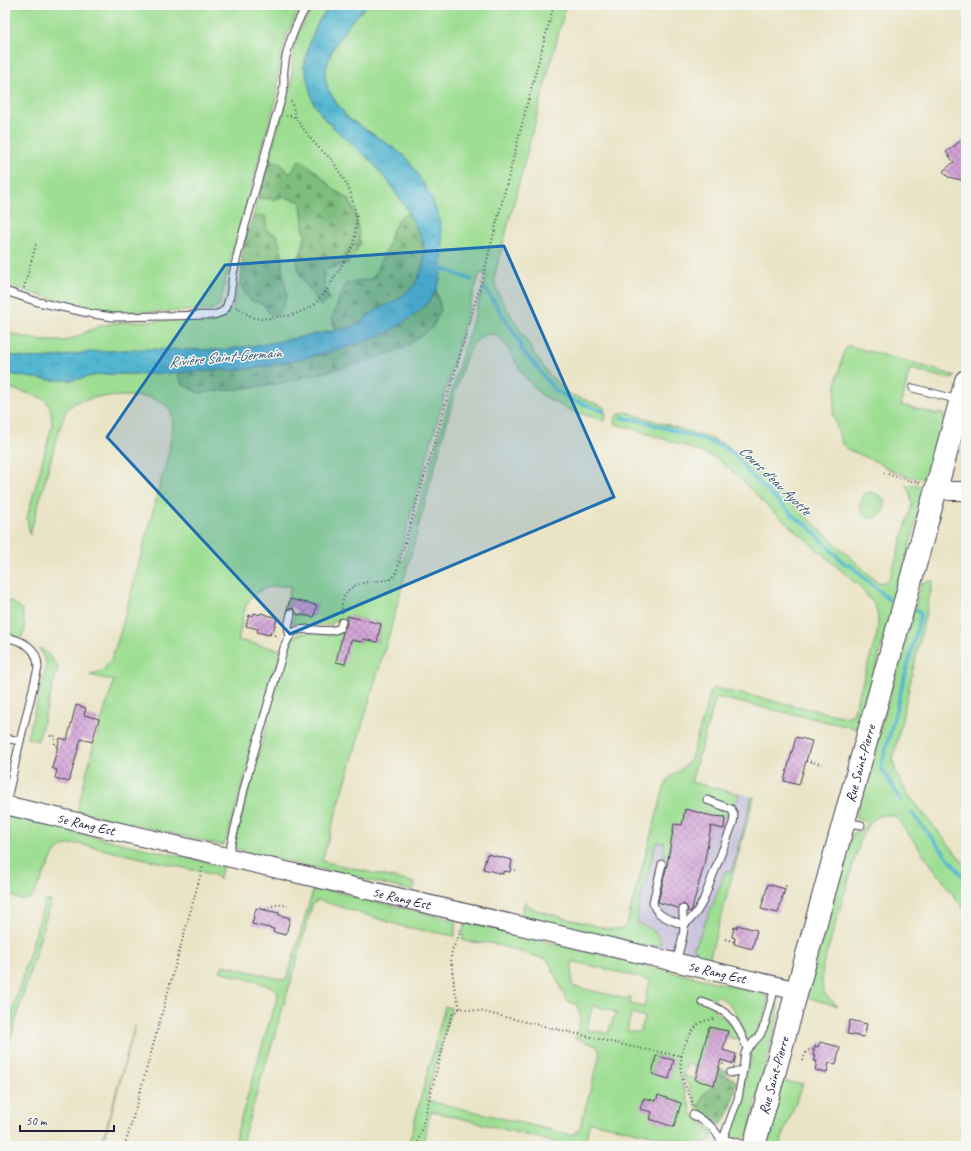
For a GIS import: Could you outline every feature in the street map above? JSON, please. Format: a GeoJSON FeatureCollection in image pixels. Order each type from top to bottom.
{"type":"FeatureCollection","features":[{"type":"Feature","properties":{"kind":"main road","name":"Rue Saint-Pierre"},"geometry":{"type":"LineString","coordinates":[[754,1146],[798,991],[853,823],[936,487],[963,391]]}},
{"type":"Feature","properties":{"kind":"street"},"geometry":{"type":"LineString","coordinates":[[936,487],[950,491],[966,491]]}},
{"type":"Feature","properties":{"kind":"street","name":"5e Rang Est"},"geometry":{"type":"LineString","coordinates":[[5,805],[798,991]]}},
{"type":"Feature","properties":{"kind":"lane"},"geometry":{"type":"LineString","coordinates":[[5,291],[38,302],[113,317],[214,315],[222,312],[226,308],[228,302],[241,240],[280,105],[284,89],[284,68],[289,45],[297,23],[308,5]]}},
{"type":"Feature","properties":{"kind":"lane"},"geometry":{"type":"LineString","coordinates":[[913,388],[963,391]]}},
{"type":"Feature","properties":{"kind":"lane"},"geometry":{"type":"LineString","coordinates":[[290,636],[288,627],[291,613]]}},
{"type":"Feature","properties":{"kind":"lane"},"geometry":{"type":"LineString","coordinates":[[228,857],[247,778],[284,648],[293,632],[298,630],[336,630],[340,628],[342,622]]}},
{"type":"Feature","properties":{"kind":"lane"},"geometry":{"type":"LineString","coordinates":[[5,637],[29,646],[35,654],[38,662],[38,668],[5,805]]}},
{"type":"Feature","properties":{"kind":"lane"},"geometry":{"type":"LineString","coordinates":[[5,738],[20,741]]}},
{"type":"Feature","properties":{"kind":"lane"},"geometry":{"type":"LineString","coordinates":[[684,925],[696,913],[702,901],[733,823],[734,816],[731,809],[707,800]]}},
{"type":"Feature","properties":{"kind":"lane"},"geometry":{"type":"LineString","coordinates":[[662,864],[653,902],[655,910],[660,915],[684,925]]}},
{"type":"Feature","properties":{"kind":"lane"},"geometry":{"type":"LineString","coordinates":[[676,963],[684,925],[682,909]]}},
{"type":"Feature","properties":{"kind":"lane"},"geometry":{"type":"LineString","coordinates":[[749,1146],[724,1139],[724,1136],[738,1098],[745,1053],[760,1035],[765,1024],[775,986]]}},
{"type":"Feature","properties":{"kind":"lane"},"geometry":{"type":"LineString","coordinates":[[702,1002],[725,1012],[742,1034],[747,1049]]}},
{"type":"Feature","properties":{"kind":"lane"},"geometry":{"type":"LineString","coordinates":[[730,1073],[743,1070]]}},
{"type":"Feature","properties":{"kind":"lane"},"geometry":{"type":"LineString","coordinates":[[693,1115],[712,1126],[716,1130],[720,1139]]}},
{"type":"Feature","properties":{"kind":"path"},"geometry":{"type":"LineString","coordinates":[[342,622],[341,606],[345,595],[350,588],[366,582],[388,580],[394,577],[397,570],[485,268],[554,5]]}},
{"type":"Feature","properties":{"kind":"path"},"geometry":{"type":"LineString","coordinates":[[228,302],[254,318],[262,320],[292,315],[305,310],[314,305],[327,290],[354,244],[357,219],[350,191],[332,160],[315,144],[293,116],[275,119]]}},
{"type":"Feature","properties":{"kind":"path"},"geometry":{"type":"LineString","coordinates":[[22,297],[36,244]]}},
{"type":"Feature","properties":{"kind":"path"},"geometry":{"type":"LineString","coordinates":[[884,473],[936,487]]}},
{"type":"Feature","properties":{"kind":"path"},"geometry":{"type":"LineString","coordinates":[[50,736],[55,736],[55,746],[58,747]]}},
{"type":"Feature","properties":{"kind":"path"},"geometry":{"type":"LineString","coordinates":[[806,761],[822,764]]}},
{"type":"Feature","properties":{"kind":"path"},"geometry":{"type":"LineString","coordinates":[[125,1146],[202,872],[206,852]]}},
{"type":"Feature","properties":{"kind":"path"},"geometry":{"type":"LineString","coordinates":[[511,869],[518,871]]}},
{"type":"Feature","properties":{"kind":"path"},"geometry":{"type":"LineString","coordinates":[[782,898],[786,885]]}},
{"type":"Feature","properties":{"kind":"path"},"geometry":{"type":"LineString","coordinates":[[265,910],[270,906],[277,904],[288,906]]}},
{"type":"Feature","properties":{"kind":"path"},"geometry":{"type":"LineString","coordinates":[[460,1008],[454,987],[451,958],[452,950],[459,936],[465,913]]}},
{"type":"Feature","properties":{"kind":"path"},"geometry":{"type":"LineString","coordinates":[[725,939],[735,942]]}},
{"type":"Feature","properties":{"kind":"path"},"geometry":{"type":"LineString","coordinates":[[416,1146],[449,1024],[453,1014],[460,1008],[484,1012],[637,1048],[682,1056]]}},
{"type":"Feature","properties":{"kind":"path"},"geometry":{"type":"LineString","coordinates":[[693,1115],[693,1105],[683,1082],[681,1073],[680,1061],[684,1045],[691,1033],[700,1023],[718,1017],[725,1012]]}},
{"type":"Feature","properties":{"kind":"path"},"geometry":{"type":"LineString","coordinates":[[803,1061],[808,1050],[814,1050]]}},
{"type":"Feature","properties":{"kind":"highlighted area"},"geometry":{"type":"Polygon","coordinates":[[[504,246],[614,497],[290,634],[107,437],[225,265],[504,246]]]}},
{"type":"Feature","properties":{"kind":"shaded area"},"geometry":{"type":"Polygon","coordinates":[[[691,782],[754,797],[709,960],[623,940],[664,788],[691,782]]]}},
{"type":"Feature","properties":{"kind":"green space"},"geometry":{"type":"Polygon","coordinates":[[[5,5],[301,5],[286,37],[278,71],[277,96],[231,257],[220,304],[215,308],[208,310],[155,312],[110,311],[78,306],[5,285],[5,5]]]}},
{"type":"Feature","properties":{"kind":"green space"},"geometry":{"type":"Polygon","coordinates":[[[315,5],[330,5],[319,21],[310,41],[304,67],[313,102],[326,121],[372,162],[390,184],[409,213],[399,218],[392,231],[388,246],[373,278],[346,284],[332,319],[336,330],[265,344],[222,350],[143,349],[89,352],[56,357],[26,358],[5,354],[5,331],[15,335],[43,341],[64,341],[77,337],[103,325],[122,322],[217,319],[224,316],[233,308],[242,274],[241,285],[246,296],[250,300],[264,305],[269,313],[287,295],[282,269],[282,253],[267,231],[265,217],[253,217],[258,198],[275,199],[283,197],[300,201],[305,236],[303,247],[297,261],[320,306],[329,299],[324,284],[324,270],[348,263],[360,243],[356,216],[349,199],[337,192],[316,171],[294,169],[290,175],[277,164],[268,161],[292,82],[294,47],[299,31],[315,5]]]}},
{"type":"Feature","properties":{"kind":"green space"},"geometry":{"type":"Polygon","coordinates":[[[367,5],[566,5],[495,274],[495,285],[499,295],[533,352],[549,375],[569,394],[604,407],[606,417],[605,421],[569,410],[540,394],[525,377],[502,340],[493,334],[485,335],[475,342],[468,353],[454,396],[388,638],[322,861],[415,883],[413,891],[236,849],[235,840],[290,640],[299,634],[304,633],[329,635],[344,631],[340,644],[351,640],[362,642],[367,621],[347,616],[345,624],[333,621],[332,625],[308,626],[292,623],[294,614],[314,616],[317,605],[290,599],[287,612],[284,612],[291,587],[278,586],[259,591],[249,600],[243,614],[238,640],[281,650],[226,842],[223,845],[215,844],[77,811],[93,747],[114,681],[90,675],[104,670],[111,659],[120,634],[169,451],[173,425],[172,413],[165,404],[149,397],[129,396],[98,397],[78,401],[67,409],[59,430],[30,535],[27,518],[52,426],[51,411],[46,400],[5,387],[5,373],[51,380],[73,380],[102,374],[177,373],[182,384],[199,393],[272,385],[368,361],[406,347],[441,310],[436,290],[441,276],[407,158],[348,118],[328,89],[325,77],[326,68],[333,49],[350,23],[367,5]],[[480,273],[471,300],[398,560],[403,562],[461,359],[487,275],[480,273]],[[373,622],[369,640],[377,642],[381,624],[373,622]]]}},
{"type":"Feature","properties":{"kind":"green space"},"geometry":{"type":"Polygon","coordinates":[[[299,160],[305,162],[337,192],[349,199],[356,216],[360,243],[356,252],[348,263],[324,270],[324,284],[329,299],[320,306],[299,274],[297,261],[303,247],[305,236],[300,201],[283,197],[275,199],[258,198],[268,161],[282,164],[284,169],[290,174],[299,160]]]}},
{"type":"Feature","properties":{"kind":"green space"},"geometry":{"type":"Polygon","coordinates":[[[409,213],[424,246],[424,264],[415,285],[399,299],[374,311],[362,322],[349,328],[336,330],[332,319],[346,283],[373,278],[388,246],[392,231],[399,218],[409,213]]]}},
{"type":"Feature","properties":{"kind":"green space"},"geometry":{"type":"Polygon","coordinates":[[[265,216],[267,231],[277,235],[282,253],[282,269],[287,295],[283,308],[277,315],[269,313],[264,305],[250,300],[246,296],[241,285],[242,257],[245,237],[253,217],[265,216]]]}},
{"type":"Feature","properties":{"kind":"green space"},"geometry":{"type":"Polygon","coordinates":[[[436,290],[441,310],[432,328],[406,347],[368,361],[272,385],[199,393],[182,384],[177,373],[239,370],[266,366],[318,355],[370,340],[429,301],[436,290]]]}},
{"type":"Feature","properties":{"kind":"green space"},"geometry":{"type":"Polygon","coordinates":[[[849,346],[914,363],[955,376],[954,378],[949,379],[910,369],[901,405],[936,414],[940,412],[944,415],[944,420],[928,477],[926,479],[910,477],[894,472],[879,463],[847,449],[842,444],[833,415],[837,379],[844,352],[849,346]]]}},
{"type":"Feature","properties":{"kind":"green space"},"geometry":{"type":"Polygon","coordinates":[[[626,412],[713,439],[726,445],[742,457],[878,583],[886,582],[891,575],[912,505],[910,493],[906,485],[911,484],[924,488],[924,493],[859,729],[716,697],[691,782],[739,794],[733,807],[705,797],[704,801],[722,808],[727,812],[727,817],[712,816],[685,810],[682,825],[674,824],[668,859],[664,849],[664,842],[656,843],[638,909],[637,923],[656,933],[661,944],[656,946],[649,946],[521,916],[525,901],[529,906],[538,911],[608,929],[621,929],[626,926],[664,788],[669,778],[685,766],[691,759],[711,690],[715,688],[846,717],[853,714],[877,634],[878,621],[874,604],[860,587],[771,510],[738,476],[717,459],[688,447],[616,424],[614,419],[620,413],[626,412]]]}},
{"type":"Feature","properties":{"kind":"green space"},"geometry":{"type":"Polygon","coordinates":[[[870,492],[878,495],[885,501],[883,513],[874,519],[864,515],[861,509],[863,497],[865,494],[870,492]]]}},
{"type":"Feature","properties":{"kind":"green space"},"geometry":{"type":"Polygon","coordinates":[[[933,581],[893,759],[896,773],[907,793],[966,866],[966,912],[895,816],[882,815],[874,819],[861,838],[823,966],[822,984],[824,994],[838,1006],[806,997],[852,834],[865,828],[865,820],[855,818],[922,582],[933,581]]]}},
{"type":"Feature","properties":{"kind":"green space"},"geometry":{"type":"Polygon","coordinates":[[[5,600],[14,603],[22,610],[25,630],[21,638],[5,634],[5,600]]]}},
{"type":"Feature","properties":{"kind":"green space"},"geometry":{"type":"Polygon","coordinates":[[[39,648],[46,652],[58,667],[38,741],[27,738],[45,672],[46,663],[39,648]]]}},
{"type":"Feature","properties":{"kind":"green space"},"geometry":{"type":"Polygon","coordinates":[[[752,797],[754,797],[709,960],[698,956],[695,952],[694,945],[696,945],[725,871],[732,871],[752,797]]]}},
{"type":"Feature","properties":{"kind":"green space"},"geometry":{"type":"Polygon","coordinates":[[[5,814],[86,835],[223,866],[219,880],[215,875],[80,844],[66,845],[55,852],[30,899],[20,900],[15,898],[10,892],[8,868],[9,830],[5,826],[5,814]]]}},
{"type":"Feature","properties":{"kind":"green space"},"geometry":{"type":"Polygon","coordinates":[[[314,887],[457,921],[455,936],[405,927],[318,900],[312,905],[291,981],[241,1146],[233,1146],[278,996],[276,989],[220,971],[223,965],[284,980],[287,978],[314,887]]]}},
{"type":"Feature","properties":{"kind":"green space"},"geometry":{"type":"Polygon","coordinates":[[[45,901],[51,901],[5,1057],[5,1036],[45,901]]]}},
{"type":"Feature","properties":{"kind":"green space"},"geometry":{"type":"Polygon","coordinates":[[[470,923],[768,996],[767,1007],[755,1036],[767,1026],[776,1002],[778,1016],[748,1134],[739,1139],[733,1137],[730,1133],[751,1057],[751,1049],[738,1016],[730,1005],[718,995],[715,998],[714,1012],[718,1013],[735,1028],[738,1039],[726,1037],[728,1031],[709,1027],[696,1080],[714,1085],[704,1095],[704,1115],[711,1121],[698,1115],[694,1097],[683,1076],[680,1079],[690,1105],[691,1113],[707,1126],[713,1136],[711,1140],[701,1145],[590,1122],[584,1146],[570,1146],[431,1111],[423,1143],[434,1146],[408,1146],[445,1006],[451,1008],[426,1100],[572,1135],[578,1131],[581,1125],[600,1055],[597,1046],[575,1038],[580,1022],[579,1010],[577,1005],[567,1001],[548,960],[491,943],[469,942],[463,940],[463,930],[467,924],[470,923]],[[572,961],[572,986],[627,999],[628,997],[631,997],[630,1004],[644,1007],[647,990],[651,980],[572,961]],[[593,1005],[586,1030],[608,1033],[616,1012],[593,1005]],[[631,1013],[627,1031],[640,1032],[645,1017],[631,1013]],[[656,1056],[652,1074],[669,1078],[673,1060],[656,1056]],[[687,1064],[683,1075],[693,1079],[697,1066],[687,1064]],[[658,1095],[656,1101],[644,1098],[641,1109],[652,1112],[674,1126],[681,1103],[658,1095]]]}},
{"type":"Feature","properties":{"kind":"green space"},"geometry":{"type":"Polygon","coordinates":[[[135,1026],[102,1146],[101,1146],[135,1026]]]}},
{"type":"Feature","properties":{"kind":"green space"},"geometry":{"type":"Polygon","coordinates":[[[719,1067],[725,1071],[727,1076],[734,1079],[737,1083],[730,1109],[722,1124],[711,1121],[703,1113],[699,1106],[704,1094],[714,1085],[719,1067]]]}},
{"type":"Feature","properties":{"kind":"green space"},"geometry":{"type":"Polygon","coordinates":[[[783,1081],[799,1084],[803,1083],[782,1138],[781,1146],[766,1146],[783,1081]]]}},
{"type":"Feature","properties":{"kind":"water","name":"Rivière Saint-Germain"},"geometry":{"type":"Polygon","coordinates":[[[330,5],[367,5],[350,23],[333,49],[326,68],[325,77],[328,89],[348,118],[407,158],[430,195],[439,217],[443,243],[441,276],[436,290],[429,301],[416,314],[388,333],[344,348],[266,366],[239,370],[102,374],[73,380],[51,380],[5,373],[5,354],[26,358],[56,357],[89,352],[143,349],[222,350],[265,344],[349,328],[362,322],[374,311],[399,299],[415,285],[424,264],[424,246],[407,209],[390,184],[372,162],[326,121],[313,102],[304,67],[310,41],[319,21],[330,5]]]}},
{"type":"Feature","properties":{"kind":"building"},"geometry":{"type":"Polygon","coordinates":[[[966,137],[966,181],[948,177],[943,171],[954,162],[946,152],[966,137]]]}},
{"type":"Feature","properties":{"kind":"building"},"geometry":{"type":"Polygon","coordinates":[[[290,599],[317,605],[314,617],[296,614],[296,611],[292,608],[287,610],[290,599]]]}},
{"type":"Feature","properties":{"kind":"building"},"geometry":{"type":"Polygon","coordinates":[[[254,613],[260,615],[261,613],[277,618],[273,632],[270,632],[269,635],[257,632],[258,629],[246,626],[249,615],[253,616],[254,613]]]}},
{"type":"Feature","properties":{"kind":"building"},"geometry":{"type":"Polygon","coordinates":[[[347,616],[381,624],[377,642],[363,639],[362,642],[351,640],[345,664],[336,662],[343,632],[347,624],[347,616]]]}},
{"type":"Feature","properties":{"kind":"building"},"geometry":{"type":"Polygon","coordinates":[[[76,705],[86,708],[84,715],[99,719],[92,742],[81,739],[69,782],[55,778],[57,770],[52,768],[60,738],[67,740],[76,705]]]}},
{"type":"Feature","properties":{"kind":"building"},"geometry":{"type":"Polygon","coordinates":[[[796,737],[812,741],[799,785],[784,781],[796,737]]]}},
{"type":"Feature","properties":{"kind":"building"},"geometry":{"type":"Polygon","coordinates":[[[685,809],[712,816],[725,817],[724,829],[711,826],[704,865],[691,912],[688,911],[684,904],[678,908],[658,902],[667,865],[674,824],[682,825],[685,809]]]}},
{"type":"Feature","properties":{"kind":"building"},"geometry":{"type":"Polygon","coordinates":[[[487,854],[512,860],[510,872],[503,871],[503,874],[483,869],[487,854]]]}},
{"type":"Feature","properties":{"kind":"building"},"geometry":{"type":"Polygon","coordinates":[[[768,884],[785,889],[778,913],[761,909],[768,884]]]}},
{"type":"Feature","properties":{"kind":"building"},"geometry":{"type":"Polygon","coordinates":[[[256,908],[279,913],[279,915],[290,918],[286,935],[273,932],[274,929],[252,924],[256,908]]]}},
{"type":"Feature","properties":{"kind":"building"},"geometry":{"type":"Polygon","coordinates":[[[737,925],[757,930],[752,949],[734,944],[735,938],[732,937],[734,927],[737,928],[737,925]]]}},
{"type":"Feature","properties":{"kind":"building"},"geometry":{"type":"Polygon","coordinates":[[[850,1020],[867,1024],[864,1037],[847,1034],[850,1020]]]}},
{"type":"Feature","properties":{"kind":"building"},"geometry":{"type":"Polygon","coordinates":[[[709,1027],[728,1031],[723,1050],[736,1054],[734,1064],[721,1060],[714,1085],[695,1080],[709,1027]]]}},
{"type":"Feature","properties":{"kind":"building"},"geometry":{"type":"Polygon","coordinates":[[[820,1042],[840,1047],[836,1065],[829,1063],[827,1073],[815,1070],[817,1061],[814,1061],[816,1056],[813,1056],[815,1046],[818,1047],[820,1042]]]}},
{"type":"Feature","properties":{"kind":"building"},"geometry":{"type":"Polygon","coordinates":[[[656,1056],[674,1060],[669,1079],[652,1074],[656,1056]]]}},
{"type":"Feature","properties":{"kind":"building"},"geometry":{"type":"Polygon","coordinates":[[[658,1095],[681,1103],[674,1127],[650,1119],[652,1112],[640,1109],[644,1098],[656,1101],[658,1095]]]}},
{"type":"Feature","properties":{"kind":"waterway","name":"Cours d'eau Ayotte"},"geometry":{"type":"LineString","coordinates":[[438,267],[472,280]]}},
{"type":"Feature","properties":{"kind":"waterway","name":"Cours d'eau Ayotte"},"geometry":{"type":"LineString","coordinates":[[485,288],[519,340],[522,351],[534,363],[554,389],[570,399],[603,411]]}},
{"type":"Feature","properties":{"kind":"waterway","name":"Cours d'eau Ayotte"},"geometry":{"type":"LineString","coordinates":[[621,417],[647,422],[708,441],[724,447],[735,454],[750,474],[797,519],[807,525],[845,564],[850,565],[889,600]]}},
{"type":"Feature","properties":{"kind":"waterway","name":"Cours d'eau Ayotte"},"geometry":{"type":"LineString","coordinates":[[901,800],[881,767],[921,614],[917,610]]}},
{"type":"Feature","properties":{"kind":"waterway","name":"Cours d'eau Ayotte"},"geometry":{"type":"LineString","coordinates":[[911,812],[966,880]]}}]}
